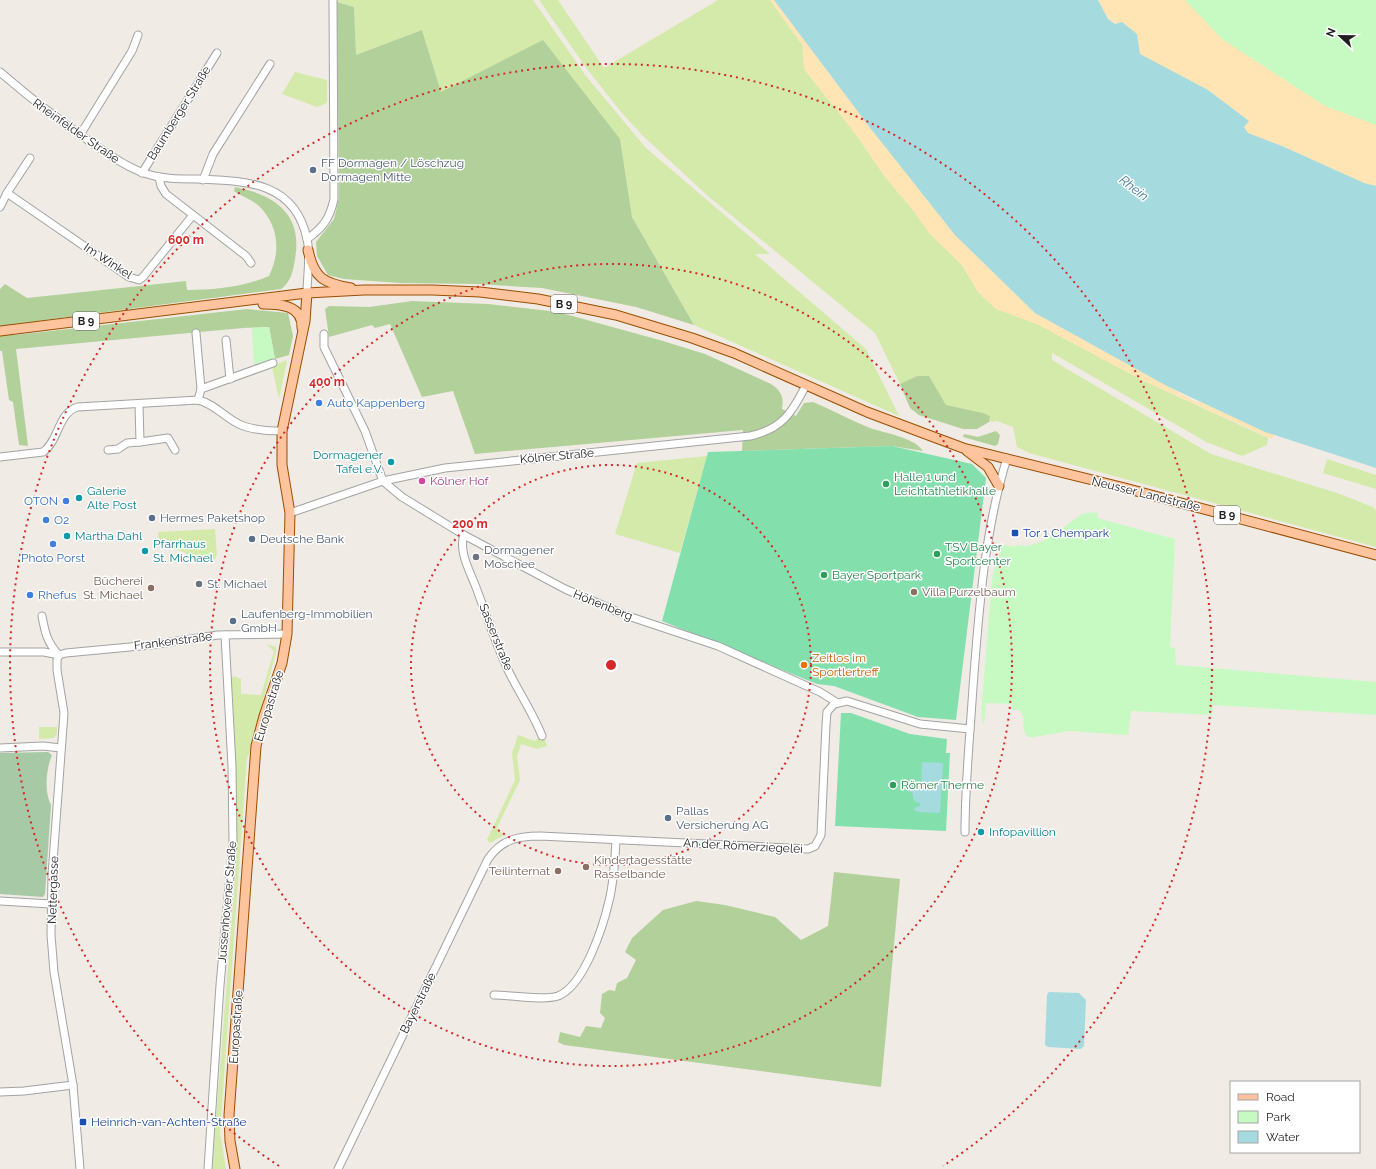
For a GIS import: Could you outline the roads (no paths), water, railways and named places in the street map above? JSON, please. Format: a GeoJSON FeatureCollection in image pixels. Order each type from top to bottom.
{"type":"FeatureCollection","features":[{"type":"Feature","properties":{"kind":"main road"},"geometry":{"type":"LineString","coordinates":[[308,250],[311,266],[321,278],[334,284],[364,290]]}},
{"type":"Feature","properties":{"kind":"main road","name":"B 9"},"geometry":{"type":"LineString","coordinates":[[0,332],[307,293],[364,290],[480,292],[538,299],[576,306],[649,324],[692,338],[734,353],[867,412],[963,448],[1007,458]]}},
{"type":"Feature","properties":{"kind":"main road","name":"Europastraße"},"geometry":{"type":"LineString","coordinates":[[235,1169],[230,1141],[229,1115],[256,746],[264,716],[282,663],[288,634],[290,513],[282,465],[282,431],[307,312],[307,293]]}},
{"type":"Feature","properties":{"kind":"main road"},"geometry":{"type":"LineString","coordinates":[[248,301],[260,304],[290,306],[300,318],[302,323],[302,335]]}},
{"type":"Feature","properties":{"kind":"main road"},"geometry":{"type":"LineString","coordinates":[[963,448],[988,467],[999,486]]}},
{"type":"Feature","properties":{"kind":"main road","name":"Neusser Landstraße"},"geometry":{"type":"LineString","coordinates":[[1007,458],[1376,555]]}},
{"type":"Feature","properties":{"kind":"street"},"geometry":{"type":"LineString","coordinates":[[307,239],[317,233],[325,224],[331,212],[334,199],[333,0]]}},
{"type":"Feature","properties":{"kind":"street"},"geometry":{"type":"LineString","coordinates":[[80,135],[132,51],[138,35]]}},
{"type":"Feature","properties":{"kind":"street","name":"Baumberger Straße"},"geometry":{"type":"LineString","coordinates":[[142,173],[217,53]]}},
{"type":"Feature","properties":{"kind":"street"},"geometry":{"type":"LineString","coordinates":[[203,180],[213,154],[270,64]]}},
{"type":"Feature","properties":{"kind":"street","name":"Rheinfelder Straße"},"geometry":{"type":"LineString","coordinates":[[0,72],[34,101],[80,135],[118,161],[142,173],[159,177],[239,181],[256,184],[279,195],[292,207],[303,226],[307,239],[307,293]]}},
{"type":"Feature","properties":{"kind":"street"},"geometry":{"type":"LineString","coordinates":[[0,207],[7,193],[30,158]]}},
{"type":"Feature","properties":{"kind":"street"},"geometry":{"type":"LineString","coordinates":[[159,177],[163,191],[246,256],[251,263]]}},
{"type":"Feature","properties":{"kind":"street","name":"Im Winkel"},"geometry":{"type":"LineString","coordinates":[[7,193],[134,280],[139,280],[143,277],[193,215]]}},
{"type":"Feature","properties":{"kind":"street"},"geometry":{"type":"LineString","coordinates":[[196,333],[201,389],[198,400]]}},
{"type":"Feature","properties":{"kind":"street"},"geometry":{"type":"LineString","coordinates":[[324,334],[324,347],[365,431],[384,482]]}},
{"type":"Feature","properties":{"kind":"street"},"geometry":{"type":"LineString","coordinates":[[226,340],[230,379]]}},
{"type":"Feature","properties":{"kind":"street"},"geometry":{"type":"LineString","coordinates":[[201,389],[273,363]]}},
{"type":"Feature","properties":{"kind":"street","name":"Kölner Straße"},"geometry":{"type":"LineString","coordinates":[[290,513],[384,482],[445,468],[479,463],[758,434],[775,428],[783,422],[790,413],[806,384]]}},
{"type":"Feature","properties":{"kind":"street"},"geometry":{"type":"LineString","coordinates":[[0,457],[43,452],[52,443],[64,418],[74,408],[198,400],[207,402],[240,425],[266,430],[282,431]]}},
{"type":"Feature","properties":{"kind":"street"},"geometry":{"type":"LineString","coordinates":[[138,404],[140,442]]}},
{"type":"Feature","properties":{"kind":"street"},"geometry":{"type":"LineString","coordinates":[[108,450],[118,449],[127,443],[168,438],[175,450]]}},
{"type":"Feature","properties":{"kind":"street"},"geometry":{"type":"LineString","coordinates":[[965,832],[970,729],[982,580],[999,486],[1007,458]]}},
{"type":"Feature","properties":{"kind":"street","name":"Höhenberg"},"geometry":{"type":"LineString","coordinates":[[384,482],[402,497],[464,535],[565,589],[625,615],[718,646],[820,692],[836,702]]}},
{"type":"Feature","properties":{"kind":"street","name":"Sasserstraße"},"geometry":{"type":"LineString","coordinates":[[464,535],[461,543],[464,554],[486,615],[508,669],[542,736]]}},
{"type":"Feature","properties":{"kind":"street"},"geometry":{"type":"LineString","coordinates":[[42,616],[46,638],[51,647],[59,655]]}},
{"type":"Feature","properties":{"kind":"street","name":"Frankenstraße"},"geometry":{"type":"LineString","coordinates":[[59,655],[66,652],[151,645],[225,635],[288,634]]}},
{"type":"Feature","properties":{"kind":"street","name":"Jussenhovener Straße"},"geometry":{"type":"LineString","coordinates":[[208,1169],[220,985],[233,843],[232,766],[225,635]]}},
{"type":"Feature","properties":{"kind":"street"},"geometry":{"type":"LineString","coordinates":[[0,652],[44,652],[59,655]]}},
{"type":"Feature","properties":{"kind":"street","name":"Nettergasse"},"geometry":{"type":"LineString","coordinates":[[59,655],[57,660],[57,670],[64,713],[51,904],[52,958],[73,1085],[80,1169]]}},
{"type":"Feature","properties":{"kind":"street"},"geometry":{"type":"LineString","coordinates":[[836,702],[847,701],[859,704],[920,724],[970,729]]}},
{"type":"Feature","properties":{"kind":"street","name":"An der Römerziegelei"},"geometry":{"type":"LineString","coordinates":[[503,842],[525,836],[808,849],[815,846],[821,835],[827,717],[830,707],[836,702]]}},
{"type":"Feature","properties":{"kind":"street"},"geometry":{"type":"LineString","coordinates":[[0,748],[43,746],[61,748]]}},
{"type":"Feature","properties":{"kind":"street"},"geometry":{"type":"LineString","coordinates":[[494,994],[545,998],[556,996],[572,987],[588,960],[609,901],[616,840]]}},
{"type":"Feature","properties":{"kind":"street","name":"Bayerstraße"},"geometry":{"type":"LineString","coordinates":[[338,1169],[488,859],[495,849],[503,842]]}},
{"type":"Feature","properties":{"kind":"street"},"geometry":{"type":"LineString","coordinates":[[0,901],[51,904]]}},
{"type":"Feature","properties":{"kind":"street"},"geometry":{"type":"LineString","coordinates":[[0,1092],[24,1091],[73,1085]]}},
{"type":"Feature","properties":{"kind":"water","name":"Rhein"},"geometry":{"type":"Polygon","coordinates":[[[774,0],[1098,0],[1108,19],[1115,24],[1122,22],[1137,34],[1140,54],[1208,90],[1249,121],[1244,127],[1248,133],[1282,146],[1364,183],[1376,186],[1376,468],[1265,432],[1167,386],[1035,313],[955,235],[871,129],[774,0]]]}},
{"type":"Feature","properties":{"kind":"water"},"geometry":{"type":"Polygon","coordinates":[[[922,762],[943,763],[940,813],[919,812],[914,810],[914,808],[920,806],[920,803],[913,799],[913,794],[909,791],[909,787],[921,788],[922,762]]]}},
{"type":"Feature","properties":{"kind":"water"},"geometry":{"type":"Polygon","coordinates":[[[1049,992],[1079,993],[1086,1000],[1084,1046],[1081,1049],[1048,1047],[1045,1045],[1047,995],[1049,992]]]}},
{"type":"Feature","properties":{"kind":"place","name":"FF Dormagen / Löschzug Dormagen Mitte"},"geometry":{"type":"Point","coordinates":[313,170]}},
{"type":"Feature","properties":{"kind":"place","name":"Auto Kappenberg"},"geometry":{"type":"Point","coordinates":[319,403]}},
{"type":"Feature","properties":{"kind":"place","name":"Dormagener Tafel e.V."},"geometry":{"type":"Point","coordinates":[391,462]}},
{"type":"Feature","properties":{"kind":"place","name":"Kölner Hof"},"geometry":{"type":"Point","coordinates":[422,481]}},
{"type":"Feature","properties":{"kind":"place","name":"Halle 1 und Leichtathletikhalle"},"geometry":{"type":"Point","coordinates":[886,484]}},
{"type":"Feature","properties":{"kind":"place","name":"Galerie Alte Post"},"geometry":{"type":"Point","coordinates":[79,498]}},
{"type":"Feature","properties":{"kind":"place","name":"OTON"},"geometry":{"type":"Point","coordinates":[66,501]}},
{"type":"Feature","properties":{"kind":"place","name":"Hermes Paketshop"},"geometry":{"type":"Point","coordinates":[152,518]}},
{"type":"Feature","properties":{"kind":"place","name":"O2"},"geometry":{"type":"Point","coordinates":[46,520]}},
{"type":"Feature","properties":{"kind":"place","name":"Tor 1 Chempark"},"geometry":{"type":"Point","coordinates":[1015,533]}},
{"type":"Feature","properties":{"kind":"place","name":"Martha Dahl"},"geometry":{"type":"Point","coordinates":[67,536]}},
{"type":"Feature","properties":{"kind":"place","name":"Deutsche Bank"},"geometry":{"type":"Point","coordinates":[252,539]}},
{"type":"Feature","properties":{"kind":"place","name":"Photo Porst"},"geometry":{"type":"Point","coordinates":[53,544]}},
{"type":"Feature","properties":{"kind":"place","name":"Pfarrhaus St. Michael"},"geometry":{"type":"Point","coordinates":[145,551]}},
{"type":"Feature","properties":{"kind":"place","name":"TSV Bayer Sportcenter"},"geometry":{"type":"Point","coordinates":[937,554]}},
{"type":"Feature","properties":{"kind":"place","name":"Dormagener Moschee"},"geometry":{"type":"Point","coordinates":[476,557]}},
{"type":"Feature","properties":{"kind":"place","name":"Bayer Sportpark"},"geometry":{"type":"Point","coordinates":[824,575]}},
{"type":"Feature","properties":{"kind":"place","name":"St. Michael"},"geometry":{"type":"Point","coordinates":[199,584]}},
{"type":"Feature","properties":{"kind":"place","name":"Bücherei St. Michael"},"geometry":{"type":"Point","coordinates":[151,588]}},
{"type":"Feature","properties":{"kind":"place","name":"Villa Purzelbaum"},"geometry":{"type":"Point","coordinates":[914,592]}},
{"type":"Feature","properties":{"kind":"place","name":"Rhefus"},"geometry":{"type":"Point","coordinates":[30,595]}},
{"type":"Feature","properties":{"kind":"place","name":"Laufenberg-Immobilien GmbH"},"geometry":{"type":"Point","coordinates":[233,621]}},
{"type":"Feature","properties":{"kind":"place","name":"Zeitlos im Sportlertreff"},"geometry":{"type":"Point","coordinates":[804,665]}},
{"type":"Feature","properties":{"kind":"place","name":"Römer Therme"},"geometry":{"type":"Point","coordinates":[893,785]}},
{"type":"Feature","properties":{"kind":"place","name":"Pallas Versicherung AG"},"geometry":{"type":"Point","coordinates":[668,818]}},
{"type":"Feature","properties":{"kind":"place","name":"Infopavillion"},"geometry":{"type":"Point","coordinates":[981,832]}},
{"type":"Feature","properties":{"kind":"place","name":"Kindertagesstätte Rasselbande"},"geometry":{"type":"Point","coordinates":[586,867]}},
{"type":"Feature","properties":{"kind":"place","name":"Teilinternat"},"geometry":{"type":"Point","coordinates":[558,871]}},
{"type":"Feature","properties":{"kind":"place","name":"Heinrich-van-Achten-Straße"},"geometry":{"type":"Point","coordinates":[83,1122]}}]}
